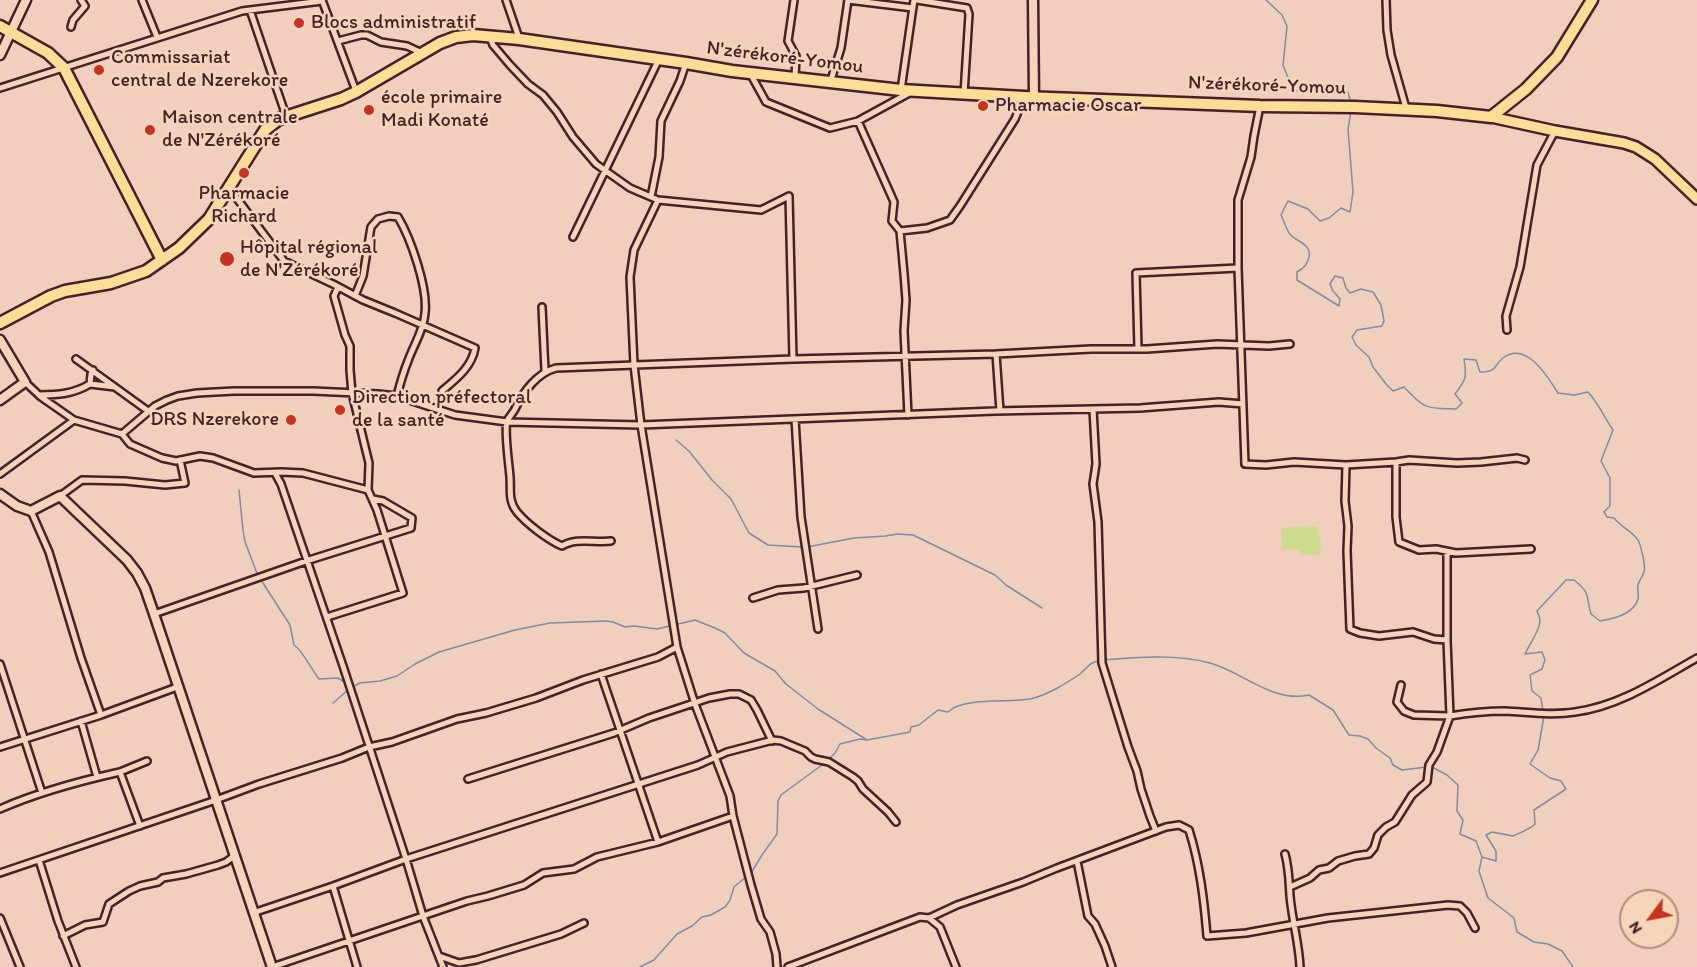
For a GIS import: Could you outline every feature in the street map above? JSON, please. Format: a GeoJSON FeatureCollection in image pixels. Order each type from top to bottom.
{"type":"FeatureCollection","features":[{"type":"Feature","properties":{"kind":"highway"},"geometry":{"type":"LineString","coordinates":[[1491,117],[1526,89],[1557,57],[1592,0]]}},
{"type":"Feature","properties":{"kind":"highway"},"geometry":{"type":"LineString","coordinates":[[0,26],[48,53],[64,68],[162,260]]}},
{"type":"Feature","properties":{"kind":"highway","name":"N'zérékoré-Yomou"},"geometry":{"type":"LineString","coordinates":[[0,323],[51,296],[65,291],[111,283],[146,270],[162,260],[180,248],[209,219],[272,123],[356,92],[440,43],[456,37],[489,36],[519,39],[750,73],[907,90],[1260,106],[1351,107],[1491,117]]}},
{"type":"Feature","properties":{"kind":"main road"},"geometry":{"type":"LineString","coordinates":[[1491,117],[1555,131],[1607,139],[1636,147],[1655,159],[1697,199]]}},
{"type":"Feature","properties":{"kind":"street"},"geometry":{"type":"LineString","coordinates":[[0,55],[26,0]]}},
{"type":"Feature","properties":{"kind":"street"},"geometry":{"type":"LineString","coordinates":[[71,27],[73,20],[86,6],[81,0]]}},
{"type":"Feature","properties":{"kind":"street"},"geometry":{"type":"LineString","coordinates":[[142,0],[157,37]]}},
{"type":"Feature","properties":{"kind":"street"},"geometry":{"type":"LineString","coordinates":[[506,0],[519,39]]}},
{"type":"Feature","properties":{"kind":"street"},"geometry":{"type":"LineString","coordinates":[[794,0],[788,41],[796,56],[795,78]]}},
{"type":"Feature","properties":{"kind":"street"},"geometry":{"type":"LineString","coordinates":[[830,83],[841,48],[848,0],[913,8]]}},
{"type":"Feature","properties":{"kind":"street"},"geometry":{"type":"LineString","coordinates":[[750,73],[766,102],[830,128],[858,121],[907,90],[913,8],[916,0],[967,8],[969,14],[964,94]]}},
{"type":"Feature","properties":{"kind":"street"},"geometry":{"type":"LineString","coordinates":[[900,231],[927,228],[950,220],[1029,97],[1033,0]]}},
{"type":"Feature","properties":{"kind":"street"},"geometry":{"type":"LineString","coordinates":[[1386,0],[1391,55],[1407,110]]}},
{"type":"Feature","properties":{"kind":"street"},"geometry":{"type":"LineString","coordinates":[[0,88],[157,37],[250,10],[322,1],[356,92]]}},
{"type":"Feature","properties":{"kind":"street"},"geometry":{"type":"LineString","coordinates":[[250,10],[286,116]]}},
{"type":"Feature","properties":{"kind":"street"},"geometry":{"type":"LineString","coordinates":[[338,41],[367,35],[381,42],[407,46],[424,54]]}},
{"type":"Feature","properties":{"kind":"street"},"geometry":{"type":"LineString","coordinates":[[489,36],[493,45],[510,65],[528,84],[543,95],[596,164],[630,188],[658,200],[761,210],[789,196],[794,359]]}},
{"type":"Feature","properties":{"kind":"street"},"geometry":{"type":"LineString","coordinates":[[573,237],[659,59]]}},
{"type":"Feature","properties":{"kind":"street"},"geometry":{"type":"LineString","coordinates":[[651,197],[658,165],[661,121],[686,63]]}},
{"type":"Feature","properties":{"kind":"street"},"geometry":{"type":"LineString","coordinates":[[1260,106],[1251,157],[1238,200],[1240,344],[1245,464],[1294,462],[1346,465],[1409,460],[1457,463],[1516,458],[1525,460]]}},
{"type":"Feature","properties":{"kind":"street"},"geometry":{"type":"LineString","coordinates":[[858,121],[894,202],[892,220],[900,231],[906,300],[904,331],[908,415]]}},
{"type":"Feature","properties":{"kind":"street"},"geometry":{"type":"LineString","coordinates":[[1507,330],[1506,316],[1520,267],[1537,165],[1555,131]]}},
{"type":"Feature","properties":{"kind":"street"},"geometry":{"type":"LineString","coordinates":[[229,188],[284,261],[355,296],[475,348],[465,370],[442,391]]}},
{"type":"Feature","properties":{"kind":"street"},"geometry":{"type":"LineString","coordinates":[[658,200],[634,250],[630,277],[634,365],[641,425],[676,647],[730,796],[733,816],[761,919],[770,932],[777,967]]}},
{"type":"Feature","properties":{"kind":"street"},"geometry":{"type":"LineString","coordinates":[[355,296],[363,276],[371,227],[378,219],[398,216],[412,247],[424,293],[425,313],[397,396]]}},
{"type":"Feature","properties":{"kind":"street"},"geometry":{"type":"LineString","coordinates":[[1138,349],[1136,273],[1238,268]]}},
{"type":"Feature","properties":{"kind":"street"},"geometry":{"type":"LineString","coordinates":[[327,617],[403,593],[373,499],[368,490],[370,477],[368,454],[352,393],[350,346],[334,296],[338,287]]}},
{"type":"Feature","properties":{"kind":"street"},"geometry":{"type":"LineString","coordinates":[[542,307],[545,371]]}},
{"type":"Feature","properties":{"kind":"street"},"geometry":{"type":"LineString","coordinates":[[0,340],[26,382],[59,411],[74,420],[122,434],[130,444],[162,458],[180,460],[200,456],[213,458],[254,473],[303,473],[368,490]]}},
{"type":"Feature","properties":{"kind":"street"},"geometry":{"type":"LineString","coordinates":[[611,541],[578,541],[562,546],[546,537],[517,512],[510,495],[507,422],[521,396],[545,371],[556,368],[794,359],[1138,349],[1183,345],[1269,346],[1290,344]]}},
{"type":"Feature","properties":{"kind":"street"},"geometry":{"type":"LineString","coordinates":[[996,354],[999,411]]}},
{"type":"Feature","properties":{"kind":"street"},"geometry":{"type":"LineString","coordinates":[[76,359],[148,411]]}},
{"type":"Feature","properties":{"kind":"street"},"geometry":{"type":"LineString","coordinates":[[90,384],[90,374],[93,370]]}},
{"type":"Feature","properties":{"kind":"street"},"geometry":{"type":"LineString","coordinates":[[0,400],[26,382]]}},
{"type":"Feature","properties":{"kind":"street"},"geometry":{"type":"LineString","coordinates":[[39,395],[74,393],[90,384],[116,387]]}},
{"type":"Feature","properties":{"kind":"street"},"geometry":{"type":"LineString","coordinates":[[122,434],[148,411],[167,400],[197,393],[313,391],[397,396],[455,415],[507,422],[641,425],[858,415],[1140,408],[1219,402],[1242,404]]}},
{"type":"Feature","properties":{"kind":"street"},"geometry":{"type":"LineString","coordinates":[[1092,409],[1096,464],[1093,484],[1098,522],[1102,660],[1156,831]]}},
{"type":"Feature","properties":{"kind":"street"},"geometry":{"type":"LineString","coordinates":[[795,419],[801,518],[818,629]]}},
{"type":"Feature","properties":{"kind":"street"},"geometry":{"type":"LineString","coordinates":[[0,474],[74,420]]}},
{"type":"Feature","properties":{"kind":"street"},"geometry":{"type":"LineString","coordinates":[[31,511],[60,496],[82,480],[165,485],[185,483],[180,460]]}},
{"type":"Feature","properties":{"kind":"street"},"geometry":{"type":"LineString","coordinates":[[1396,462],[1396,518],[1399,542],[1419,550],[1436,549],[1448,552],[1531,549]]}},
{"type":"Feature","properties":{"kind":"street"},"geometry":{"type":"LineString","coordinates":[[1346,465],[1345,501],[1348,526],[1350,629],[1379,636],[1413,632],[1434,639],[1447,640]]}},
{"type":"Feature","properties":{"kind":"street"},"geometry":{"type":"LineString","coordinates":[[275,472],[327,617],[423,916],[442,967]]}},
{"type":"Feature","properties":{"kind":"street"},"geometry":{"type":"LineString","coordinates":[[0,494],[17,506],[31,511],[49,552],[101,715]]}},
{"type":"Feature","properties":{"kind":"street"},"geometry":{"type":"LineString","coordinates":[[60,496],[127,560],[145,588],[272,967],[467,901],[524,885],[543,873],[574,869],[597,857],[658,842],[733,816]]}},
{"type":"Feature","properties":{"kind":"street"},"geometry":{"type":"LineString","coordinates":[[154,614],[306,561],[411,528],[412,518],[383,501],[373,499]]}},
{"type":"Feature","properties":{"kind":"street"},"geometry":{"type":"LineString","coordinates":[[1290,887],[1310,878],[1319,870],[1329,868],[1338,861],[1369,855],[1378,835],[1395,822],[1412,795],[1427,782],[1429,767],[1437,752],[1449,716],[1448,552]]}},
{"type":"Feature","properties":{"kind":"street"},"geometry":{"type":"LineString","coordinates":[[753,598],[778,590],[812,586],[857,575]]}},
{"type":"Feature","properties":{"kind":"street"},"geometry":{"type":"LineString","coordinates":[[0,873],[259,784],[342,759],[369,747],[392,742],[457,719],[536,698],[601,674],[658,657],[676,647]]}},
{"type":"Feature","properties":{"kind":"street"},"geometry":{"type":"LineString","coordinates":[[1401,685],[1397,702],[1404,711],[1414,715],[1441,717],[1505,711],[1539,714],[1575,712],[1614,702],[1642,690],[1697,658]]}},
{"type":"Feature","properties":{"kind":"street"},"geometry":{"type":"LineString","coordinates":[[0,664],[42,793]]}},
{"type":"Feature","properties":{"kind":"street"},"geometry":{"type":"LineString","coordinates":[[601,674],[658,842]]}},
{"type":"Feature","properties":{"kind":"street"},"geometry":{"type":"LineString","coordinates":[[0,747],[101,715],[177,687]]}},
{"type":"Feature","properties":{"kind":"street"},"geometry":{"type":"LineString","coordinates":[[468,779],[620,730],[709,698],[739,694],[751,700],[772,741]]}},
{"type":"Feature","properties":{"kind":"street"},"geometry":{"type":"LineString","coordinates":[[81,721],[97,777]]}},
{"type":"Feature","properties":{"kind":"street"},"geometry":{"type":"LineString","coordinates":[[253,912],[533,817],[639,785],[698,765],[727,752],[772,741],[781,741],[805,751],[811,757],[829,762],[854,777],[896,822]]}},
{"type":"Feature","properties":{"kind":"street"},"geometry":{"type":"LineString","coordinates":[[0,809],[42,793],[120,772],[147,761]]}},
{"type":"Feature","properties":{"kind":"street"},"geometry":{"type":"LineString","coordinates":[[120,772],[140,826]]}},
{"type":"Feature","properties":{"kind":"street"},"geometry":{"type":"LineString","coordinates":[[788,967],[920,917],[929,918],[957,905],[1156,831],[1179,825],[1190,830],[1200,872],[1207,936],[1246,933],[1350,915],[1448,905],[1460,906],[1467,913],[1475,928]]}},
{"type":"Feature","properties":{"kind":"street"},"geometry":{"type":"LineString","coordinates":[[1285,854],[1300,967]]}},
{"type":"Feature","properties":{"kind":"street"},"geometry":{"type":"LineString","coordinates":[[63,936],[85,925],[103,922],[109,904],[129,891],[158,882],[163,878],[226,862],[234,856]]}},
{"type":"Feature","properties":{"kind":"street"},"geometry":{"type":"LineString","coordinates":[[39,860],[63,936],[76,967]]}},
{"type":"Feature","properties":{"kind":"street"},"geometry":{"type":"LineString","coordinates":[[1077,861],[1088,916],[1095,924],[1112,967]]}},
{"type":"Feature","properties":{"kind":"street"},"geometry":{"type":"LineString","coordinates":[[333,886],[357,967]]}},
{"type":"Feature","properties":{"kind":"street"},"geometry":{"type":"LineString","coordinates":[[0,918],[20,967]]}},
{"type":"Feature","properties":{"kind":"street"},"geometry":{"type":"LineString","coordinates":[[929,918],[940,927],[956,967]]}},
{"type":"Feature","properties":{"kind":"street"},"geometry":{"type":"LineString","coordinates":[[439,956],[459,963],[561,934],[584,923]]}},
{"type":"Feature","properties":{"kind":"green space"},"geometry":{"type":"Polygon","coordinates":[[[1317,527],[1321,542],[1320,555],[1300,554],[1298,550],[1282,550],[1281,528],[1317,527]]]}},
{"type":"Feature","properties":{"kind":"waterway"},"geometry":{"type":"LineString","coordinates":[[1266,0],[1282,15],[1287,26],[1283,65],[1293,90],[1348,92],[1351,103]]}},
{"type":"Feature","properties":{"kind":"waterway"},"geometry":{"type":"LineString","coordinates":[[1351,111],[1348,129],[1353,192],[1350,212],[1341,208],[1329,218],[1320,221],[1308,209],[1288,201],[1281,215],[1289,233],[1306,246],[1309,252],[1306,264],[1297,272],[1297,280],[1339,306],[1340,299],[1330,284],[1335,276],[1343,278],[1350,293],[1361,289],[1373,292],[1381,305],[1384,321],[1382,326],[1357,330],[1352,337],[1393,391],[1404,387],[1422,404],[1456,409],[1462,403],[1455,394],[1465,378],[1464,359],[1476,360],[1480,372],[1486,372],[1493,370],[1503,358],[1512,354],[1520,354],[1528,357],[1542,370],[1558,393],[1574,395],[1588,392],[1613,430],[1601,461],[1610,478],[1610,506],[1604,512],[1607,517],[1614,518],[1638,540],[1644,569],[1638,585],[1638,599],[1628,612],[1600,621],[1591,614],[1587,595],[1583,589],[1574,580],[1566,580],[1537,611],[1540,625],[1525,654],[1542,652],[1545,660],[1542,669],[1530,675],[1532,691],[1541,698],[1543,712]]}},
{"type":"Feature","properties":{"kind":"waterway"},"geometry":{"type":"LineString","coordinates":[[676,440],[689,451],[731,499],[749,533],[768,545],[802,547]]}},
{"type":"Feature","properties":{"kind":"waterway"},"geometry":{"type":"LineString","coordinates":[[239,490],[245,542],[258,576]]}},
{"type":"Feature","properties":{"kind":"waterway"},"geometry":{"type":"LineString","coordinates":[[807,547],[854,538],[913,535],[995,575],[1006,585],[1042,608]]}},
{"type":"Feature","properties":{"kind":"waterway"},"geometry":{"type":"LineString","coordinates":[[261,580],[290,625],[294,645],[319,679],[338,678],[346,683]]}},
{"type":"Feature","properties":{"kind":"waterway"},"geometry":{"type":"LineString","coordinates":[[353,687],[360,683],[397,676],[439,652],[515,630],[550,623],[606,621],[625,627],[657,629],[695,620],[725,633],[744,653],[775,671],[786,684],[818,709],[867,740],[910,732],[911,727],[919,725],[938,710],[948,712],[955,707],[975,702],[1037,697],[1050,692],[1099,661]]}},
{"type":"Feature","properties":{"kind":"waterway"},"geometry":{"type":"LineString","coordinates":[[1103,660],[1157,657],[1198,660],[1222,667],[1270,691],[1283,695],[1309,695],[1333,710],[1349,735],[1368,739],[1390,758],[1393,765],[1402,770],[1427,767]]}},
{"type":"Feature","properties":{"kind":"waterway"},"geometry":{"type":"LineString","coordinates":[[333,703],[348,690]]}},
{"type":"Feature","properties":{"kind":"waterway"},"geometry":{"type":"LineString","coordinates":[[1482,857],[1496,861],[1496,851],[1486,835],[1492,832],[1513,836],[1528,829],[1535,824],[1534,810],[1566,789],[1561,781],[1550,778],[1530,764],[1538,750],[1544,716]]}},
{"type":"Feature","properties":{"kind":"waterway"},"geometry":{"type":"LineString","coordinates":[[829,759],[840,744],[860,739],[867,740]]}},
{"type":"Feature","properties":{"kind":"waterway"},"geometry":{"type":"LineString","coordinates":[[751,873],[777,834],[778,801],[781,795],[826,762]]}},
{"type":"Feature","properties":{"kind":"waterway"},"geometry":{"type":"LineString","coordinates":[[1432,767],[1447,775],[1458,785],[1457,811],[1463,820],[1460,834],[1476,841],[1482,857],[1479,871],[1488,898],[1514,918],[1517,932],[1534,942],[1548,944],[1562,951],[1573,967]]}},
{"type":"Feature","properties":{"kind":"waterway"},"geometry":{"type":"LineString","coordinates":[[640,967],[654,960],[677,934],[692,926],[702,917],[725,907],[734,887],[747,876]]}},
{"type":"Feature","properties":{"kind":"place","name":"Blocs administratif"},"geometry":{"type":"Point","coordinates":[299,23]}},
{"type":"Feature","properties":{"kind":"place","name":"Commissariat central de Nzerekore"},"geometry":{"type":"Point","coordinates":[99,70]}},
{"type":"Feature","properties":{"kind":"place","name":"Pharmacie Oscar"},"geometry":{"type":"Point","coordinates":[983,106]}},
{"type":"Feature","properties":{"kind":"place","name":"école primaire Madi Konaté"},"geometry":{"type":"Point","coordinates":[369,110]}},
{"type":"Feature","properties":{"kind":"place","name":"Maison centrale de N'Zérékoré"},"geometry":{"type":"Point","coordinates":[150,130]}},
{"type":"Feature","properties":{"kind":"place","name":"Pharmacie Richard"},"geometry":{"type":"Point","coordinates":[244,173]}},
{"type":"Feature","properties":{"kind":"place","name":"Hôpital régional de N'Zérékoré"},"geometry":{"type":"Point","coordinates":[227,259]}},
{"type":"Feature","properties":{"kind":"place","name":"Direction préfectoral de la santé"},"geometry":{"type":"Point","coordinates":[340,410]}},
{"type":"Feature","properties":{"kind":"place","name":"DRS Nzerekore"},"geometry":{"type":"Point","coordinates":[291,420]}}]}
